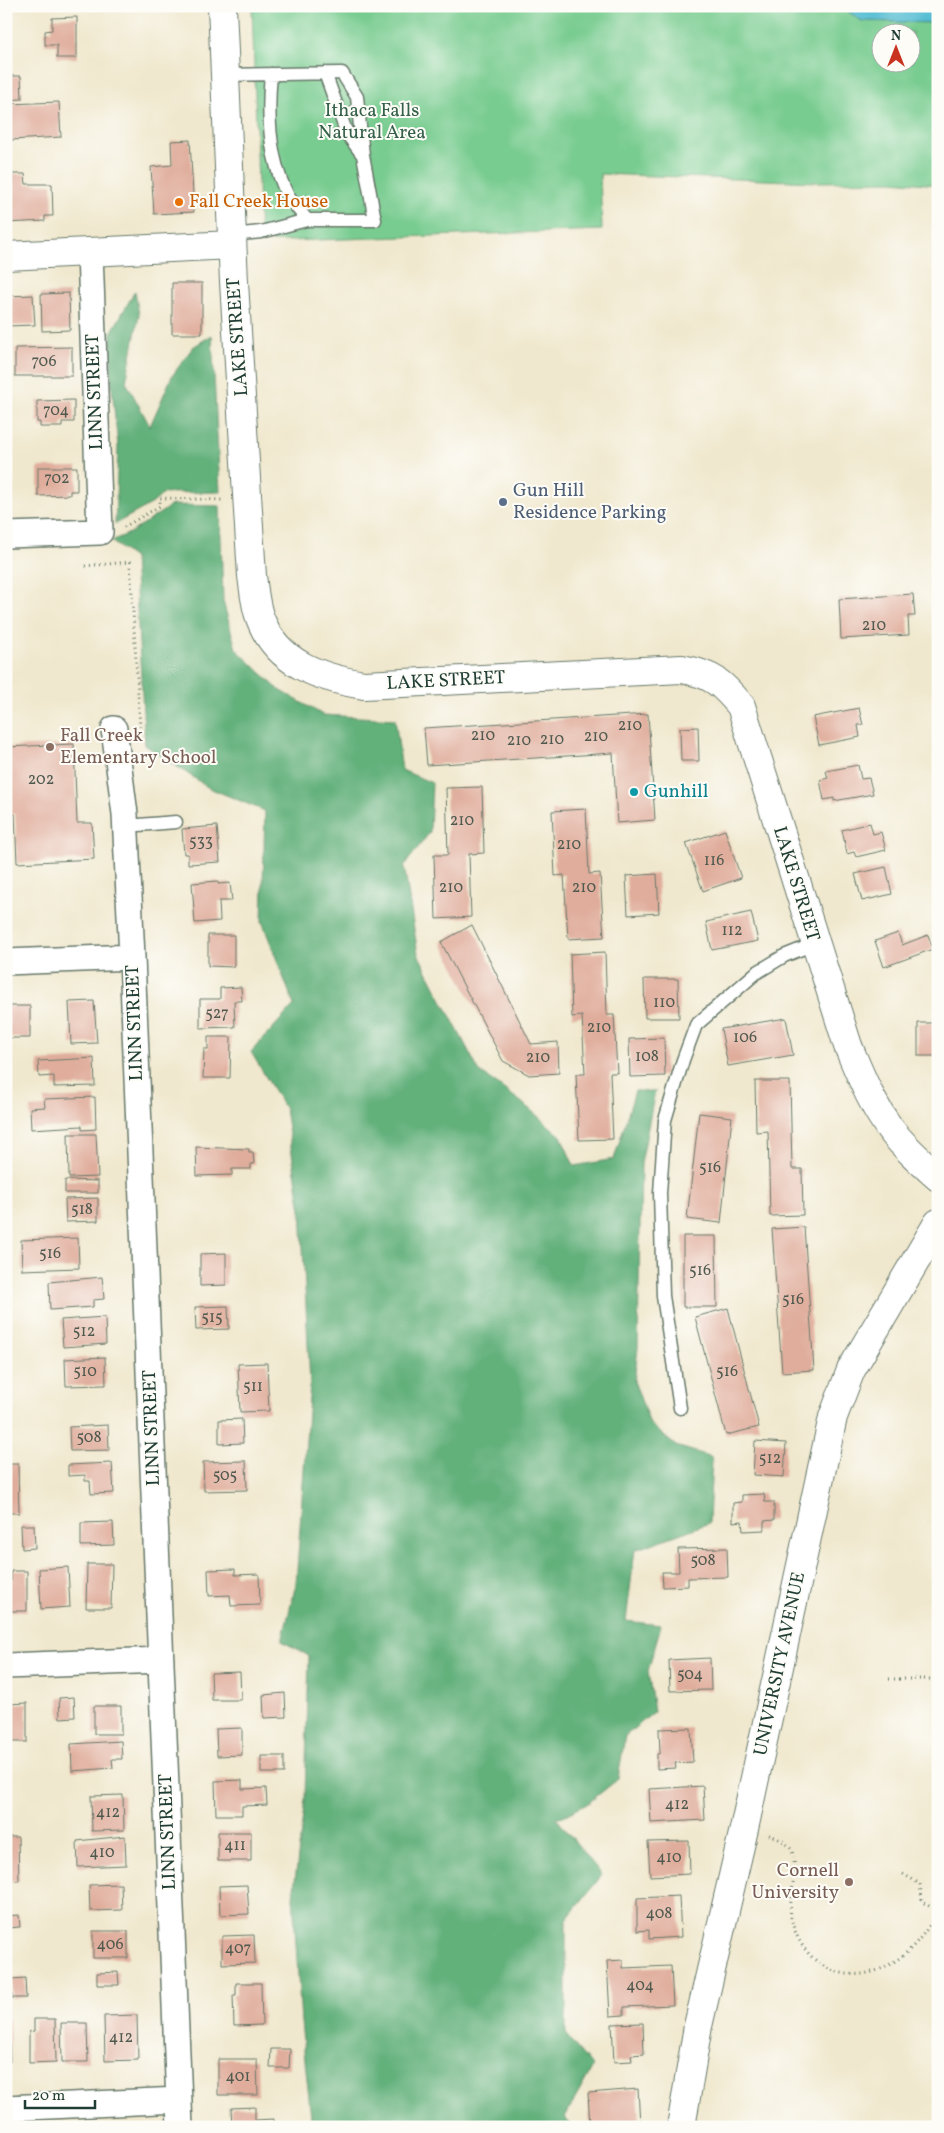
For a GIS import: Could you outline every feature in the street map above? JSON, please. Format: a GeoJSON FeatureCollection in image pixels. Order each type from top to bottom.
{"type":"FeatureCollection","features":[{"type":"Feature","properties":{"kind":"street","name":"LAKE STREET"},"geometry":{"type":"LineString","coordinates":[[222,6],[232,240],[252,576],[260,618],[272,637],[293,661],[312,673],[334,680],[364,685],[682,669],[704,673],[724,684],[742,706],[814,944],[848,1046],[868,1092],[890,1129],[914,1156],[938,1177]]}},
{"type":"Feature","properties":{"kind":"street"},"geometry":{"type":"LineString","coordinates":[[6,256],[90,252],[232,240]]}},
{"type":"Feature","properties":{"kind":"street","name":"LINN STREET"},"geometry":{"type":"LineString","coordinates":[[6,536],[100,532],[90,252]]}},
{"type":"Feature","properties":{"kind":"street","name":"LINN STREET"},"geometry":{"type":"LineString","coordinates":[[114,729],[126,826],[180,2127]]}},
{"type":"Feature","properties":{"kind":"street"},"geometry":{"type":"LineString","coordinates":[[6,962],[132,957]]}},
{"type":"Feature","properties":{"kind":"street","name":"UNIVERSITY AVENUE"},"geometry":{"type":"LineString","coordinates":[[681,2127],[698,2026],[744,1829],[833,1417],[851,1370],[938,1223]]}},
{"type":"Feature","properties":{"kind":"street"},"geometry":{"type":"LineString","coordinates":[[875,1329],[938,1258]]}},
{"type":"Feature","properties":{"kind":"street"},"geometry":{"type":"LineString","coordinates":[[6,1666],[161,1660]]}},
{"type":"Feature","properties":{"kind":"street"},"geometry":{"type":"LineString","coordinates":[[6,2108],[179,2100]]}},
{"type":"Feature","properties":{"kind":"lane"},"geometry":{"type":"LineString","coordinates":[[325,73],[348,134],[364,156]]}},
{"type":"Feature","properties":{"kind":"lane"},"geometry":{"type":"LineString","coordinates":[[225,75],[342,73],[357,97],[364,156],[375,220],[307,220],[232,240]]}},
{"type":"Feature","properties":{"kind":"lane"},"geometry":{"type":"LineString","coordinates":[[270,74],[269,121],[274,157],[288,196],[307,220]]}},
{"type":"Feature","properties":{"kind":"lane"},"geometry":{"type":"LineString","coordinates":[[126,826],[176,822]]}},
{"type":"Feature","properties":{"kind":"lane"},"geometry":{"type":"LineString","coordinates":[[680,1408],[663,1296],[660,1193],[665,1120],[683,1060],[696,1025],[756,973],[784,956],[814,944]]}},
{"type":"Feature","properties":{"kind":"path"},"geometry":{"type":"LineString","coordinates":[[127,525],[160,506],[160,498],[226,500]]}},
{"type":"Feature","properties":{"kind":"path"},"geometry":{"type":"LineString","coordinates":[[85,566],[130,562],[140,727],[114,729]]}},
{"type":"Feature","properties":{"kind":"path"},"geometry":{"type":"LineString","coordinates":[[889,1679],[938,1679]]}},
{"type":"Feature","properties":{"kind":"path"},"geometry":{"type":"LineString","coordinates":[[744,1829],[776,1837],[791,1850],[794,1862],[791,1915],[795,1932],[812,1958],[834,1971],[865,1974],[892,1963],[919,1940],[938,1912],[922,1902],[920,1884],[903,1874]]}},
{"type":"Feature","properties":{"kind":"green space","name":"Ithaca Falls Natural Area"},"geometry":{"type":"Polygon","coordinates":[[[252,6],[840,6],[862,21],[900,22],[872,22],[872,72],[922,72],[922,23],[938,23],[938,185],[892,181],[817,182],[600,174],[602,230],[260,242],[252,6]]]}},
{"type":"Feature","properties":{"kind":"green space"},"geometry":{"type":"Polygon","coordinates":[[[135,291],[139,315],[126,382],[150,426],[172,376],[193,347],[212,335],[220,492],[164,493],[153,503],[115,524],[118,446],[111,379],[111,333],[135,291]]]}},
{"type":"Feature","properties":{"kind":"green space"},"geometry":{"type":"Polygon","coordinates":[[[172,505],[220,506],[223,601],[236,649],[278,689],[323,715],[395,719],[402,770],[432,783],[430,832],[404,866],[418,954],[479,1071],[520,1101],[561,1136],[574,1166],[614,1159],[635,1091],[655,1091],[641,1164],[638,1348],[634,1381],[650,1424],[676,1446],[712,1457],[709,1523],[635,1550],[626,1621],[661,1625],[648,1671],[654,1712],[625,1736],[618,1779],[587,1804],[557,1819],[602,1875],[566,1920],[566,2035],[593,2067],[565,2117],[571,2127],[312,2127],[301,2022],[293,1897],[305,1799],[309,1656],[282,1641],[296,1584],[310,1383],[301,1210],[285,1109],[251,1052],[294,1005],[262,921],[265,811],[209,788],[145,745],[134,558],[111,541],[130,533],[172,505]]]}},
{"type":"Feature","properties":{"kind":"water"},"geometry":{"type":"Polygon","coordinates":[[[840,6],[938,6],[938,23],[862,21],[840,6]]]}},
{"type":"Feature","properties":{"kind":"building"},"geometry":{"type":"Polygon","coordinates":[[[77,17],[77,58],[57,58],[57,45],[45,45],[45,31],[52,30],[52,18],[77,17]]]}},
{"type":"Feature","properties":{"kind":"building"},"geometry":{"type":"Polygon","coordinates":[[[6,76],[21,76],[22,99],[6,100],[6,76]]]}},
{"type":"Feature","properties":{"kind":"building"},"geometry":{"type":"Polygon","coordinates":[[[59,102],[61,137],[11,140],[9,104],[59,102]]]}},
{"type":"Feature","properties":{"kind":"building"},"geometry":{"type":"Polygon","coordinates":[[[190,140],[194,212],[154,214],[151,167],[172,165],[171,141],[190,140]]]}},
{"type":"Feature","properties":{"kind":"building"},"geometry":{"type":"Polygon","coordinates":[[[12,174],[25,174],[26,184],[52,184],[53,216],[45,216],[45,221],[6,223],[6,188],[12,188],[12,174]]]}},
{"type":"Feature","properties":{"kind":"building"},"geometry":{"type":"Polygon","coordinates":[[[172,283],[202,283],[202,334],[172,334],[172,283]]]}},
{"type":"Feature","properties":{"kind":"building"},"geometry":{"type":"Polygon","coordinates":[[[69,293],[70,330],[42,331],[41,294],[69,293]]]}},
{"type":"Feature","properties":{"kind":"building"},"geometry":{"type":"Polygon","coordinates":[[[33,295],[35,325],[7,326],[6,296],[33,295]]]}},
{"type":"Feature","properties":{"kind":"building"},"geometry":{"type":"Polygon","coordinates":[[[72,347],[72,376],[15,376],[15,348],[72,347]]]}},
{"type":"Feature","properties":{"kind":"building"},"geometry":{"type":"Polygon","coordinates":[[[74,400],[74,422],[62,422],[62,427],[40,427],[40,422],[37,422],[37,401],[74,400]]]}},
{"type":"Feature","properties":{"kind":"building"},"geometry":{"type":"Polygon","coordinates":[[[6,453],[9,453],[10,502],[6,502],[6,453]]]}},
{"type":"Feature","properties":{"kind":"building"},"geometry":{"type":"Polygon","coordinates":[[[38,467],[77,467],[77,491],[70,491],[70,495],[38,496],[38,467]]]}},
{"type":"Feature","properties":{"kind":"building"},"geometry":{"type":"Polygon","coordinates":[[[913,594],[915,616],[908,616],[909,635],[841,639],[839,599],[913,594]]]}},
{"type":"Feature","properties":{"kind":"building"},"geometry":{"type":"Polygon","coordinates":[[[859,708],[863,725],[858,725],[860,737],[819,745],[813,717],[859,708]]]}},
{"type":"Feature","properties":{"kind":"building","name":"Gunhill"},"geometry":{"type":"Polygon","coordinates":[[[648,714],[655,820],[617,823],[613,753],[427,765],[424,728],[648,714]]]}},
{"type":"Feature","properties":{"kind":"building"},"geometry":{"type":"Polygon","coordinates":[[[698,727],[699,761],[681,761],[680,728],[698,727]]]}},
{"type":"Feature","properties":{"kind":"building","name":"Fall Creek Elementary School"},"geometry":{"type":"Polygon","coordinates":[[[74,744],[77,823],[92,823],[94,859],[17,863],[15,814],[6,815],[6,747],[74,744]]]}},
{"type":"Feature","properties":{"kind":"building"},"geometry":{"type":"Polygon","coordinates":[[[858,765],[861,779],[869,778],[873,794],[834,801],[834,798],[824,800],[820,780],[828,778],[826,771],[858,765]]]}},
{"type":"Feature","properties":{"kind":"building"},"geometry":{"type":"Polygon","coordinates":[[[482,787],[484,853],[469,854],[471,917],[436,919],[434,855],[448,855],[446,788],[482,787]]]}},
{"type":"Feature","properties":{"kind":"building"},"geometry":{"type":"Polygon","coordinates":[[[586,809],[589,874],[600,873],[604,937],[568,939],[564,875],[555,876],[552,811],[586,809]]]}},
{"type":"Feature","properties":{"kind":"building"},"geometry":{"type":"Polygon","coordinates":[[[870,823],[873,834],[881,832],[886,850],[856,857],[854,852],[847,854],[842,830],[870,823]]]}},
{"type":"Feature","properties":{"kind":"building"},"geometry":{"type":"Polygon","coordinates":[[[217,826],[220,862],[188,864],[188,854],[184,854],[182,829],[217,826]]]}},
{"type":"Feature","properties":{"kind":"building"},"geometry":{"type":"Polygon","coordinates":[[[725,830],[741,878],[703,891],[686,843],[725,830]]]}},
{"type":"Feature","properties":{"kind":"building"},"geometry":{"type":"Polygon","coordinates":[[[886,867],[892,894],[862,901],[855,874],[886,867]]]}},
{"type":"Feature","properties":{"kind":"building"},"geometry":{"type":"Polygon","coordinates":[[[657,874],[659,913],[628,915],[626,876],[657,874]]]}},
{"type":"Feature","properties":{"kind":"building"},"geometry":{"type":"Polygon","coordinates":[[[218,881],[218,884],[230,883],[232,901],[219,901],[220,921],[195,923],[192,883],[218,881]]]}},
{"type":"Feature","properties":{"kind":"building"},"geometry":{"type":"Polygon","coordinates":[[[751,912],[758,941],[712,950],[706,922],[751,912]]]}},
{"type":"Feature","properties":{"kind":"building"},"geometry":{"type":"Polygon","coordinates":[[[472,925],[531,1044],[558,1042],[559,1073],[529,1075],[503,1061],[441,942],[472,925]]]}},
{"type":"Feature","properties":{"kind":"building"},"geometry":{"type":"Polygon","coordinates":[[[898,933],[902,945],[928,935],[933,949],[884,967],[875,941],[898,933]]]}},
{"type":"Feature","properties":{"kind":"building"},"geometry":{"type":"Polygon","coordinates":[[[208,935],[234,935],[234,967],[208,966],[208,935]]]}},
{"type":"Feature","properties":{"kind":"building"},"geometry":{"type":"Polygon","coordinates":[[[605,952],[607,1015],[614,1015],[617,1073],[610,1073],[613,1139],[579,1140],[576,1074],[585,1074],[582,1016],[572,1017],[570,954],[605,952]]]}},
{"type":"Feature","properties":{"kind":"building"},"geometry":{"type":"Polygon","coordinates":[[[644,979],[678,979],[679,1018],[645,1018],[644,979]]]}},
{"type":"Feature","properties":{"kind":"building"},"geometry":{"type":"Polygon","coordinates":[[[241,987],[242,1001],[234,1001],[235,1027],[200,1028],[200,999],[220,999],[220,988],[241,987]]]}},
{"type":"Feature","properties":{"kind":"building"},"geometry":{"type":"Polygon","coordinates":[[[94,1001],[97,1043],[71,1044],[69,1002],[94,1001]]]}},
{"type":"Feature","properties":{"kind":"building"},"geometry":{"type":"Polygon","coordinates":[[[6,1006],[30,1006],[30,1038],[6,1038],[6,1006]]]}},
{"type":"Feature","properties":{"kind":"building"},"geometry":{"type":"Polygon","coordinates":[[[786,1018],[793,1055],[728,1066],[721,1029],[786,1018]]]}},
{"type":"Feature","properties":{"kind":"building"},"geometry":{"type":"Polygon","coordinates":[[[918,1023],[938,1023],[938,1056],[918,1056],[918,1023]]]}},
{"type":"Feature","properties":{"kind":"building"},"geometry":{"type":"Polygon","coordinates":[[[208,1037],[231,1037],[230,1078],[203,1078],[204,1049],[208,1049],[208,1037]]]}},
{"type":"Feature","properties":{"kind":"building"},"geometry":{"type":"Polygon","coordinates":[[[664,1038],[665,1076],[630,1077],[629,1039],[664,1038]]]}},
{"type":"Feature","properties":{"kind":"building"},"geometry":{"type":"Polygon","coordinates":[[[94,1058],[95,1086],[54,1087],[54,1076],[39,1077],[38,1061],[94,1058]]]}},
{"type":"Feature","properties":{"kind":"building"},"geometry":{"type":"Polygon","coordinates":[[[755,1081],[790,1081],[792,1169],[802,1169],[803,1215],[770,1216],[768,1131],[756,1132],[755,1081]]]}},
{"type":"Feature","properties":{"kind":"building"},"geometry":{"type":"Polygon","coordinates":[[[95,1097],[96,1129],[82,1130],[82,1126],[31,1129],[30,1108],[45,1107],[44,1099],[95,1097]]]}},
{"type":"Feature","properties":{"kind":"building"},"geometry":{"type":"Polygon","coordinates":[[[699,1113],[732,1117],[721,1223],[687,1219],[699,1113]]]}},
{"type":"Feature","properties":{"kind":"building"},"geometry":{"type":"Polygon","coordinates":[[[68,1134],[96,1134],[98,1177],[69,1178],[68,1134]]]}},
{"type":"Feature","properties":{"kind":"building"},"geometry":{"type":"Polygon","coordinates":[[[196,1147],[249,1149],[249,1152],[253,1152],[254,1164],[251,1164],[251,1169],[232,1169],[232,1175],[197,1176],[196,1147]]]}},
{"type":"Feature","properties":{"kind":"building"},"geometry":{"type":"Polygon","coordinates":[[[65,1180],[98,1181],[98,1193],[65,1193],[65,1180]]]}},
{"type":"Feature","properties":{"kind":"building"},"geometry":{"type":"Polygon","coordinates":[[[98,1198],[98,1221],[66,1222],[65,1199],[98,1198]]]}},
{"type":"Feature","properties":{"kind":"building"},"geometry":{"type":"Polygon","coordinates":[[[804,1227],[814,1370],[782,1372],[772,1229],[804,1227]]]}},
{"type":"Feature","properties":{"kind":"building"},"geometry":{"type":"Polygon","coordinates":[[[683,1236],[716,1236],[717,1307],[683,1307],[683,1236]]]}},
{"type":"Feature","properties":{"kind":"building"},"geometry":{"type":"Polygon","coordinates":[[[78,1238],[79,1268],[22,1270],[21,1240],[78,1238]]]}},
{"type":"Feature","properties":{"kind":"building"},"geometry":{"type":"Polygon","coordinates":[[[226,1253],[226,1285],[200,1286],[200,1254],[226,1253]]]}},
{"type":"Feature","properties":{"kind":"building"},"geometry":{"type":"Polygon","coordinates":[[[102,1277],[104,1299],[93,1300],[93,1307],[50,1310],[49,1282],[102,1277]]]}},
{"type":"Feature","properties":{"kind":"building"},"geometry":{"type":"Polygon","coordinates":[[[228,1306],[229,1329],[196,1330],[195,1307],[228,1306]]]}},
{"type":"Feature","properties":{"kind":"building"},"geometry":{"type":"Polygon","coordinates":[[[728,1308],[759,1427],[726,1435],[695,1317],[728,1308]]]}},
{"type":"Feature","properties":{"kind":"building"},"geometry":{"type":"Polygon","coordinates":[[[105,1317],[106,1344],[63,1347],[61,1320],[105,1317]]]}},
{"type":"Feature","properties":{"kind":"building"},"geometry":{"type":"Polygon","coordinates":[[[105,1357],[106,1385],[66,1386],[65,1359],[105,1357]]]}},
{"type":"Feature","properties":{"kind":"building"},"geometry":{"type":"Polygon","coordinates":[[[267,1363],[269,1411],[240,1412],[238,1364],[267,1363]]]}},
{"type":"Feature","properties":{"kind":"building"},"geometry":{"type":"Polygon","coordinates":[[[242,1419],[243,1443],[219,1444],[219,1420],[242,1419]]]}},
{"type":"Feature","properties":{"kind":"building"},"geometry":{"type":"Polygon","coordinates":[[[108,1425],[109,1450],[70,1451],[69,1427],[108,1425]]]}},
{"type":"Feature","properties":{"kind":"building"},"geometry":{"type":"Polygon","coordinates":[[[755,1441],[786,1443],[784,1477],[753,1475],[755,1441]]]}},
{"type":"Feature","properties":{"kind":"building"},"geometry":{"type":"Polygon","coordinates":[[[246,1461],[247,1490],[204,1491],[203,1462],[246,1461]]]}},
{"type":"Feature","properties":{"kind":"building"},"geometry":{"type":"Polygon","coordinates":[[[112,1463],[114,1493],[91,1494],[90,1481],[85,1481],[85,1475],[68,1476],[68,1465],[112,1463]]]}},
{"type":"Feature","properties":{"kind":"building"},"geometry":{"type":"Polygon","coordinates":[[[6,1464],[18,1464],[19,1513],[6,1513],[6,1464]]]}},
{"type":"Feature","properties":{"kind":"building"},"geometry":{"type":"Polygon","coordinates":[[[764,1494],[765,1502],[774,1502],[774,1520],[764,1521],[764,1530],[743,1531],[742,1521],[733,1522],[733,1503],[742,1502],[742,1495],[764,1494]]]}},
{"type":"Feature","properties":{"kind":"building"},"geometry":{"type":"Polygon","coordinates":[[[113,1522],[114,1545],[81,1546],[81,1523],[113,1522]]]}},
{"type":"Feature","properties":{"kind":"building"},"geometry":{"type":"Polygon","coordinates":[[[21,1525],[34,1525],[35,1548],[22,1549],[21,1525]]]}},
{"type":"Feature","properties":{"kind":"building"},"geometry":{"type":"Polygon","coordinates":[[[727,1548],[728,1577],[688,1578],[688,1586],[663,1587],[662,1572],[679,1572],[678,1549],[727,1548]]]}},
{"type":"Feature","properties":{"kind":"building"},"geometry":{"type":"Polygon","coordinates":[[[87,1564],[112,1564],[111,1608],[86,1608],[87,1564]]]}},
{"type":"Feature","properties":{"kind":"building"},"geometry":{"type":"Polygon","coordinates":[[[68,1567],[70,1607],[41,1609],[39,1569],[68,1567]]]}},
{"type":"Feature","properties":{"kind":"building"},"geometry":{"type":"Polygon","coordinates":[[[235,1569],[235,1575],[259,1574],[260,1605],[231,1606],[230,1595],[209,1596],[208,1570],[235,1569]]]}},
{"type":"Feature","properties":{"kind":"building"},"geometry":{"type":"Polygon","coordinates":[[[11,1571],[27,1571],[27,1611],[6,1611],[6,1581],[11,1581],[11,1571]]]}},
{"type":"Feature","properties":{"kind":"building"},"geometry":{"type":"Polygon","coordinates":[[[710,1658],[711,1690],[670,1691],[669,1660],[710,1658]]]}},
{"type":"Feature","properties":{"kind":"building"},"geometry":{"type":"Polygon","coordinates":[[[240,1672],[241,1700],[212,1700],[211,1673],[240,1672]]]}},
{"type":"Feature","properties":{"kind":"building"},"geometry":{"type":"Polygon","coordinates":[[[285,1693],[286,1717],[264,1718],[263,1695],[285,1693]]]}},
{"type":"Feature","properties":{"kind":"building"},"geometry":{"type":"Polygon","coordinates":[[[74,1697],[75,1717],[60,1718],[59,1698],[74,1697]]]}},
{"type":"Feature","properties":{"kind":"building"},"geometry":{"type":"Polygon","coordinates":[[[27,1703],[27,1742],[6,1742],[7,1704],[27,1703]]]}},
{"type":"Feature","properties":{"kind":"building"},"geometry":{"type":"Polygon","coordinates":[[[94,1706],[121,1706],[121,1734],[94,1734],[94,1706]]]}},
{"type":"Feature","properties":{"kind":"building"},"geometry":{"type":"Polygon","coordinates":[[[242,1728],[242,1755],[217,1756],[216,1729],[242,1728]]]}},
{"type":"Feature","properties":{"kind":"building"},"geometry":{"type":"Polygon","coordinates":[[[691,1728],[693,1762],[675,1763],[676,1768],[657,1769],[657,1754],[660,1753],[659,1729],[691,1728]]]}},
{"type":"Feature","properties":{"kind":"building"},"geometry":{"type":"Polygon","coordinates":[[[121,1741],[122,1759],[112,1759],[113,1768],[72,1771],[71,1744],[121,1741]]]}},
{"type":"Feature","properties":{"kind":"building"},"geometry":{"type":"Polygon","coordinates":[[[261,1756],[284,1756],[284,1773],[261,1773],[261,1756]]]}},
{"type":"Feature","properties":{"kind":"building"},"geometry":{"type":"Polygon","coordinates":[[[242,1780],[242,1789],[266,1788],[267,1805],[242,1806],[242,1815],[216,1815],[215,1781],[242,1780]]]}},
{"type":"Feature","properties":{"kind":"building"},"geometry":{"type":"Polygon","coordinates":[[[703,1786],[705,1820],[651,1823],[649,1789],[703,1786]]]}},
{"type":"Feature","properties":{"kind":"building"},"geometry":{"type":"Polygon","coordinates":[[[123,1795],[124,1830],[92,1831],[91,1796],[123,1795]]]}},
{"type":"Feature","properties":{"kind":"building"},"geometry":{"type":"Polygon","coordinates":[[[218,1832],[251,1832],[251,1861],[218,1861],[218,1832]]]}},
{"type":"Feature","properties":{"kind":"building"},"geometry":{"type":"Polygon","coordinates":[[[125,1836],[126,1865],[78,1867],[77,1841],[125,1836]]]}},
{"type":"Feature","properties":{"kind":"building"},"geometry":{"type":"Polygon","coordinates":[[[6,1837],[18,1837],[19,1881],[6,1882],[6,1837]]]}},
{"type":"Feature","properties":{"kind":"building"},"geometry":{"type":"Polygon","coordinates":[[[689,1841],[690,1874],[650,1876],[648,1842],[689,1841]]]}},
{"type":"Feature","properties":{"kind":"building"},"geometry":{"type":"Polygon","coordinates":[[[121,1884],[122,1910],[90,1911],[89,1885],[121,1884]]]}},
{"type":"Feature","properties":{"kind":"building"},"geometry":{"type":"Polygon","coordinates":[[[247,1885],[249,1914],[220,1915],[219,1886],[247,1885]]]}},
{"type":"Feature","properties":{"kind":"building"},"geometry":{"type":"Polygon","coordinates":[[[679,1896],[681,1937],[649,1939],[649,1930],[637,1931],[637,1898],[679,1896]]]}},
{"type":"Feature","properties":{"kind":"building"},"geometry":{"type":"Polygon","coordinates":[[[19,1915],[20,1927],[6,1928],[6,1916],[19,1915]]]}},
{"type":"Feature","properties":{"kind":"building"},"geometry":{"type":"Polygon","coordinates":[[[93,1931],[128,1931],[128,1958],[93,1958],[93,1931]]]}},
{"type":"Feature","properties":{"kind":"building"},"geometry":{"type":"Polygon","coordinates":[[[254,1935],[255,1963],[222,1964],[222,1936],[254,1935]]]}},
{"type":"Feature","properties":{"kind":"building"},"geometry":{"type":"Polygon","coordinates":[[[623,1960],[623,1968],[671,1966],[673,2005],[624,2007],[624,2015],[610,2016],[607,1961],[623,1960]]]}},
{"type":"Feature","properties":{"kind":"building"},"geometry":{"type":"Polygon","coordinates":[[[118,1972],[119,1985],[97,1985],[97,1973],[118,1972]]]}},
{"type":"Feature","properties":{"kind":"building"},"geometry":{"type":"Polygon","coordinates":[[[25,1978],[26,1998],[12,1998],[11,1979],[25,1978]]]}},
{"type":"Feature","properties":{"kind":"building"},"geometry":{"type":"Polygon","coordinates":[[[236,1983],[261,1983],[262,2025],[234,2026],[233,1995],[236,1995],[236,1983]]]}},
{"type":"Feature","properties":{"kind":"building"},"geometry":{"type":"Polygon","coordinates":[[[137,2015],[138,2060],[105,2061],[104,2016],[137,2015]]]}},
{"type":"Feature","properties":{"kind":"building"},"geometry":{"type":"Polygon","coordinates":[[[34,2019],[55,2019],[56,2062],[29,2063],[29,2032],[34,2031],[34,2019]]]}},
{"type":"Feature","properties":{"kind":"building"},"geometry":{"type":"Polygon","coordinates":[[[6,2020],[9,2020],[10,2062],[6,2062],[6,2020]]]}},
{"type":"Feature","properties":{"kind":"building"},"geometry":{"type":"Polygon","coordinates":[[[61,2023],[87,2023],[88,2062],[62,2062],[61,2023]]]}},
{"type":"Feature","properties":{"kind":"building"},"geometry":{"type":"Polygon","coordinates":[[[643,2023],[644,2054],[631,2055],[632,2061],[614,2062],[612,2024],[643,2023]]]}},
{"type":"Feature","properties":{"kind":"building"},"geometry":{"type":"Polygon","coordinates":[[[271,2049],[290,2049],[289,2068],[270,2068],[271,2049]]]}},
{"type":"Feature","properties":{"kind":"building"},"geometry":{"type":"Polygon","coordinates":[[[218,2059],[257,2059],[258,2095],[218,2095],[218,2059]]]}},
{"type":"Feature","properties":{"kind":"building"},"geometry":{"type":"Polygon","coordinates":[[[638,2089],[640,2124],[631,2127],[590,2127],[588,2093],[638,2089]]]}},
{"type":"Feature","properties":{"kind":"building"},"geometry":{"type":"Polygon","coordinates":[[[255,2107],[255,2120],[274,2119],[274,2127],[232,2127],[231,2108],[255,2107]]]}},
{"type":"Feature","properties":{"kind":"place","name":"Fall Creek House"},"geometry":{"type":"Point","coordinates":[179,202]}},
{"type":"Feature","properties":{"kind":"place","name":"Gun Hill Residence Parking"},"geometry":{"type":"Point","coordinates":[503,502]}},
{"type":"Feature","properties":{"kind":"place","name":"Fall Creek Elementary School"},"geometry":{"type":"Point","coordinates":[50,747]}},
{"type":"Feature","properties":{"kind":"place","name":"Gunhill"},"geometry":{"type":"Point","coordinates":[634,792]}},
{"type":"Feature","properties":{"kind":"place","name":"Cornell University"},"geometry":{"type":"Point","coordinates":[849,1882]}}]}
